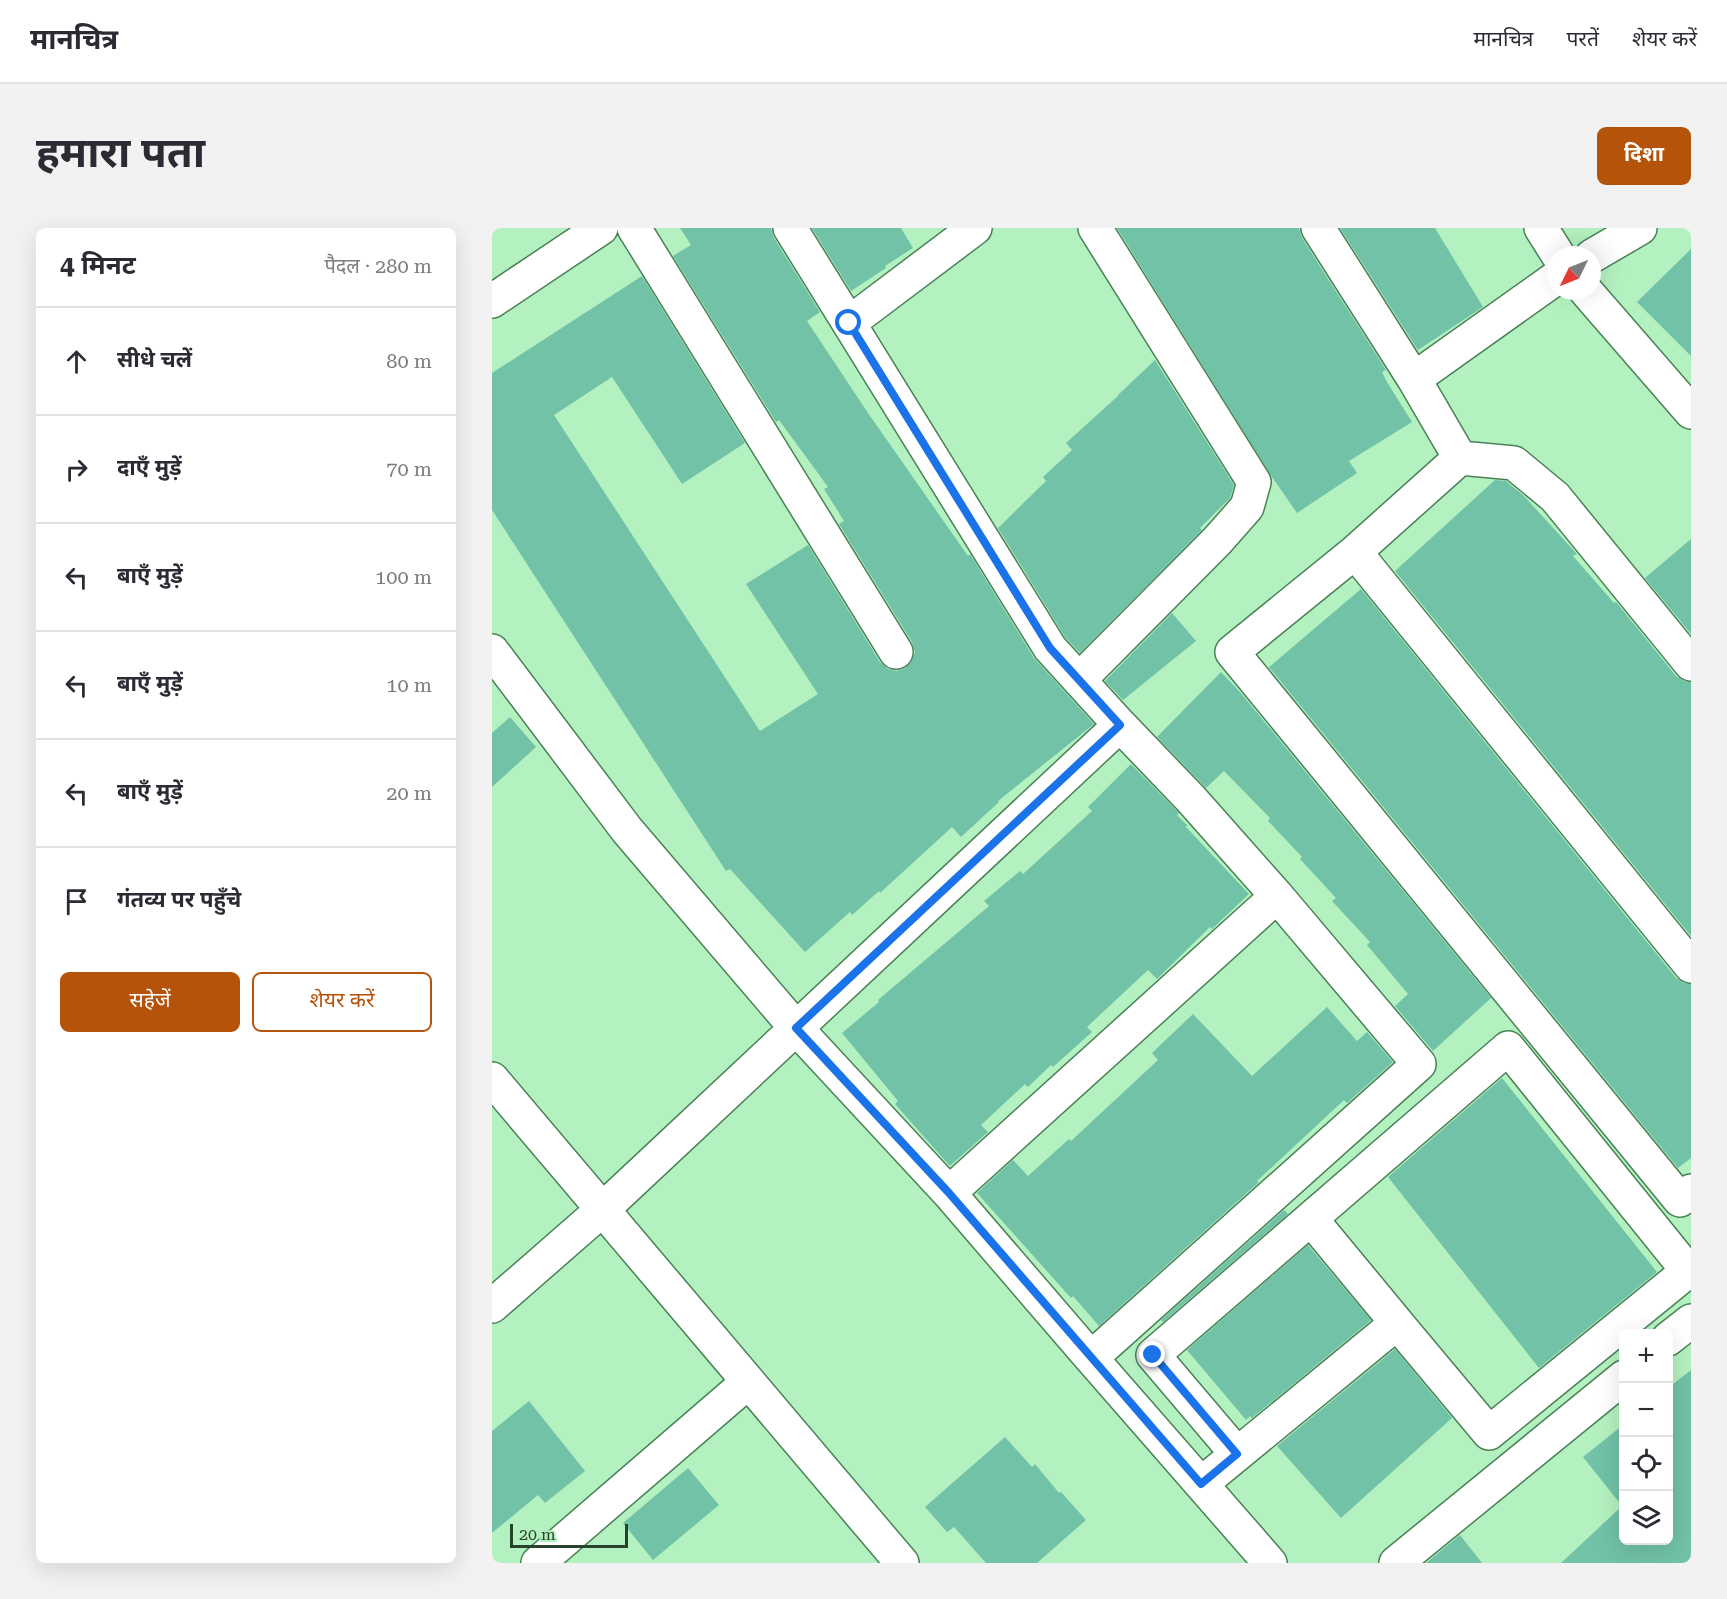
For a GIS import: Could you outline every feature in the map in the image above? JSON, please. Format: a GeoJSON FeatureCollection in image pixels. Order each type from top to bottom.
{"type":"FeatureCollection","features":[{"type":"Feature","properties":{"kind":"street"},"geometry":{"type":"LineString","coordinates":[[492,301],[601,228]]}},
{"type":"Feature","properties":{"kind":"street"},"geometry":{"type":"LineString","coordinates":[[634,228],[896,652]]}},
{"type":"Feature","properties":{"kind":"street"},"geometry":{"type":"LineString","coordinates":[[790,228],[1050,648],[1191,799],[1277,896],[1419,1064],[1091,1358]]}},
{"type":"Feature","properties":{"kind":"street"},"geometry":{"type":"LineString","coordinates":[[849,323],[975,228]]}},
{"type":"Feature","properties":{"kind":"street"},"geometry":{"type":"LineString","coordinates":[[1079,680],[1217,541],[1247,507],[1254,482],[1095,228]]}},
{"type":"Feature","properties":{"kind":"street"},"geometry":{"type":"LineString","coordinates":[[1318,228],[1414,379],[1460,458]]}},
{"type":"Feature","properties":{"kind":"street"},"geometry":{"type":"LineString","coordinates":[[1541,228],[1552,246]]}},
{"type":"Feature","properties":{"kind":"street"},"geometry":{"type":"LineString","coordinates":[[1601,251],[1640,228]]}},
{"type":"Feature","properties":{"kind":"street"},"geometry":{"type":"LineString","coordinates":[[1414,379],[1547,284]]}},
{"type":"Feature","properties":{"kind":"street"},"geometry":{"type":"LineString","coordinates":[[1595,300],[1691,412]]}},
{"type":"Feature","properties":{"kind":"street"},"geometry":{"type":"LineString","coordinates":[[1691,664],[1556,497],[1514,463],[1460,458],[1355,552],[1232,652],[1680,1200],[1691,1191]]}},
{"type":"Feature","properties":{"kind":"street"},"geometry":{"type":"LineString","coordinates":[[1355,552],[1691,966]]}},
{"type":"Feature","properties":{"kind":"street"},"geometry":{"type":"LineString","coordinates":[[492,651],[627,830],[796,1028],[949,1193],[1270,1563]]}},
{"type":"Feature","properties":{"kind":"street"},"geometry":{"type":"LineString","coordinates":[[492,1306],[602,1210],[1120,725]]}},
{"type":"Feature","properties":{"kind":"street"},"geometry":{"type":"LineString","coordinates":[[949,1193],[1277,896]]}},
{"type":"Feature","properties":{"kind":"street"},"geometry":{"type":"LineString","coordinates":[[1237,1454],[1153,1355],[1508,1048],[1688,1271],[1489,1433],[1311,1219]]}},
{"type":"Feature","properties":{"kind":"street"},"geometry":{"type":"LineString","coordinates":[[492,1079],[902,1563]]}},
{"type":"Feature","properties":{"kind":"street"},"geometry":{"type":"LineString","coordinates":[[1673,1335],[1691,1321]]}},
{"type":"Feature","properties":{"kind":"street"},"geometry":{"type":"LineString","coordinates":[[1201,1484],[1397,1323]]}},
{"type":"Feature","properties":{"kind":"street"},"geometry":{"type":"LineString","coordinates":[[1395,1563],[1619,1380]]}},
{"type":"Feature","properties":{"kind":"street"},"geometry":{"type":"LineString","coordinates":[[555,1558],[748,1382]]}},
{"type":"Feature","properties":{"kind":"building"},"geometry":{"type":"Polygon","coordinates":[[[680,228],[771,228],[774,238],[820,312],[807,321],[968,556],[970,554],[1034,658],[1094,724],[998,801],[961,837],[952,827],[880,893],[879,891],[852,915],[850,912],[805,952],[730,869],[726,871],[492,510],[492,373],[642,276],[745,443],[682,484],[612,377],[554,415],[760,731],[818,694],[746,584],[808,545],[880,662],[888,669],[897,671],[905,668],[912,661],[915,652],[912,642],[839,524],[844,521],[824,489],[828,487],[779,420],[776,422],[673,256],[691,245],[680,228]]]}},
{"type":"Feature","properties":{"kind":"building"},"geometry":{"type":"Polygon","coordinates":[[[812,228],[901,228],[913,248],[851,291],[812,228]]]}},
{"type":"Feature","properties":{"kind":"building"},"geometry":{"type":"Polygon","coordinates":[[[1117,228],[1299,228],[1302,238],[1386,370],[1382,372],[1387,382],[1412,422],[1349,461],[1357,473],[1297,513],[1270,474],[1117,228]]]}},
{"type":"Feature","properties":{"kind":"building"},"geometry":{"type":"Polygon","coordinates":[[[1340,228],[1435,228],[1483,307],[1418,350],[1340,228]]]}},
{"type":"Feature","properties":{"kind":"building"},"geometry":{"type":"Polygon","coordinates":[[[1691,249],[1691,356],[1637,302],[1691,249]]]}},
{"type":"Feature","properties":{"kind":"building"},"geometry":{"type":"Polygon","coordinates":[[[1155,360],[1234,485],[1230,498],[1200,528],[1202,530],[1080,653],[1065,637],[998,528],[1046,481],[1043,477],[1072,450],[1066,443],[1155,360]]]}},
{"type":"Feature","properties":{"kind":"building"},"geometry":{"type":"Polygon","coordinates":[[[1495,480],[1506,481],[1523,495],[1577,554],[1573,556],[1614,603],[1616,602],[1676,676],[1691,682],[1691,936],[1395,571],[1495,480]]]}},
{"type":"Feature","properties":{"kind":"building"},"geometry":{"type":"Polygon","coordinates":[[[1691,539],[1691,634],[1645,578],[1691,539]]]}},
{"type":"Feature","properties":{"kind":"building"},"geometry":{"type":"Polygon","coordinates":[[[1361,589],[1676,978],[1691,984],[1691,1158],[1678,1168],[1269,667],[1361,589]]]}},
{"type":"Feature","properties":{"kind":"building"},"geometry":{"type":"Polygon","coordinates":[[[1172,613],[1196,641],[1123,700],[1105,681],[1172,613]]]}},
{"type":"Feature","properties":{"kind":"building"},"geometry":{"type":"Polygon","coordinates":[[[1221,672],[1240,692],[1491,998],[1433,1051],[1395,1006],[1408,994],[1367,945],[1370,942],[1332,901],[1336,898],[1268,821],[1270,818],[1224,771],[1206,788],[1157,737],[1221,672]]]}},
{"type":"Feature","properties":{"kind":"building"},"geometry":{"type":"Polygon","coordinates":[[[510,717],[536,747],[492,787],[492,733],[510,717]]]}},
{"type":"Feature","properties":{"kind":"building"},"geometry":{"type":"Polygon","coordinates":[[[1131,764],[1179,813],[1177,815],[1187,825],[1186,827],[1249,894],[1212,929],[1210,927],[1157,979],[1148,970],[1087,1027],[1092,1032],[1028,1087],[1025,1084],[981,1125],[988,1132],[949,1165],[895,1104],[898,1101],[842,1033],[989,906],[984,901],[1020,871],[1023,874],[1092,811],[1088,807],[1131,764]]]}},
{"type":"Feature","properties":{"kind":"building"},"geometry":{"type":"Polygon","coordinates":[[[1327,1007],[1357,1041],[1367,1032],[1393,1062],[1347,1103],[1344,1100],[1257,1181],[1259,1182],[1099,1326],[977,1193],[1013,1160],[1028,1176],[1069,1139],[1071,1141],[1158,1060],[1152,1053],[1193,1014],[1252,1076],[1327,1007]]]}},
{"type":"Feature","properties":{"kind":"building"},"geometry":{"type":"Polygon","coordinates":[[[1502,1078],[1657,1272],[1539,1368],[1388,1177],[1502,1078]]]}},
{"type":"Feature","properties":{"kind":"building"},"geometry":{"type":"Polygon","coordinates":[[[1284,1210],[1288,1214],[1163,1322],[1161,1320],[1284,1210]]]}},
{"type":"Feature","properties":{"kind":"building"},"geometry":{"type":"Polygon","coordinates":[[[1308,1245],[1371,1320],[1252,1418],[1250,1416],[1246,1420],[1187,1350],[1308,1245]]]}},
{"type":"Feature","properties":{"kind":"building"},"geometry":{"type":"Polygon","coordinates":[[[1395,1349],[1452,1418],[1341,1518],[1277,1446],[1395,1349]]]}},
{"type":"Feature","properties":{"kind":"building"},"geometry":{"type":"Polygon","coordinates":[[[1691,1370],[1691,1563],[1561,1563],[1619,1509],[1619,1545],[1673,1545],[1673,1384],[1691,1370]]]}},
{"type":"Feature","properties":{"kind":"building"},"geometry":{"type":"Polygon","coordinates":[[[529,1401],[585,1471],[545,1503],[538,1495],[492,1533],[492,1431],[529,1401]]]}},
{"type":"Feature","properties":{"kind":"building"},"geometry":{"type":"Polygon","coordinates":[[[1619,1428],[1619,1502],[1583,1457],[1619,1428]]]}},
{"type":"Feature","properties":{"kind":"building"},"geometry":{"type":"Polygon","coordinates":[[[1005,1437],[1032,1467],[1035,1464],[1086,1520],[1037,1563],[986,1563],[954,1527],[947,1532],[925,1507],[1005,1437]]]}},
{"type":"Feature","properties":{"kind":"building"},"geometry":{"type":"Polygon","coordinates":[[[688,1468],[719,1505],[653,1560],[623,1523],[688,1468]]]}},
{"type":"Feature","properties":{"kind":"building"},"geometry":{"type":"Polygon","coordinates":[[[1460,1535],[1482,1563],[1426,1563],[1460,1535]]]}},
{"type":"Feature","properties":{"kind":"route"},"geometry":{"type":"LineString","coordinates":[[849,323],[1050,648],[1120,725],[796,1028],[949,1193],[1201,1484],[1237,1454],[1153,1355]]}}]}
